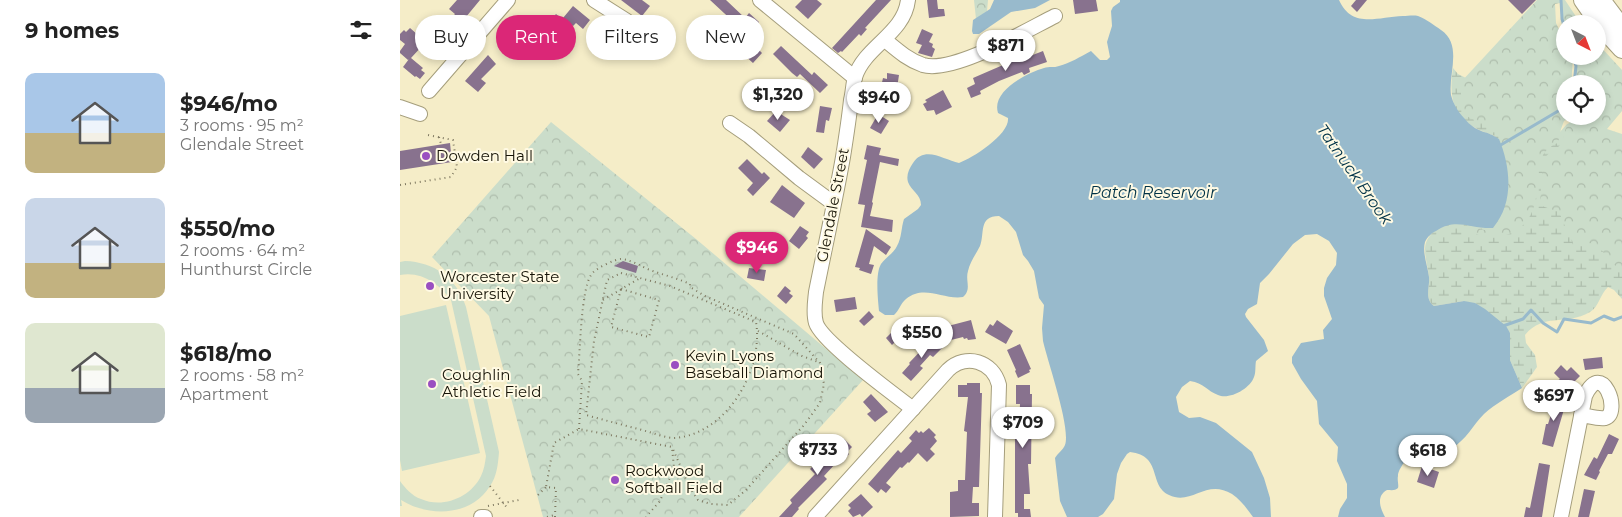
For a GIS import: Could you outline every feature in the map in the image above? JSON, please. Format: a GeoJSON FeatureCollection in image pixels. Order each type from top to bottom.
{"type":"FeatureCollection","features":[{"type":"Feature","properties":{"kind":"main road"},"geometry":{"type":"LineString","coordinates":[[1583,0],[1601,26],[1622,49]]}},
{"type":"Feature","properties":{"kind":"main road"},"geometry":{"type":"LineString","coordinates":[[1601,0],[1622,28]]}},
{"type":"Feature","properties":{"kind":"street"},"geometry":{"type":"LineString","coordinates":[[429,91],[508,0]]}},
{"type":"Feature","properties":{"kind":"street"},"geometry":{"type":"LineString","coordinates":[[594,0],[618,15]]}},
{"type":"Feature","properties":{"kind":"street"},"geometry":{"type":"LineString","coordinates":[[764,1],[854,78],[860,64],[903,18],[907,10],[908,0]]}},
{"type":"Feature","properties":{"kind":"street"},"geometry":{"type":"LineString","coordinates":[[884,40],[912,60],[925,66],[944,65],[973,56],[1055,16]]}},
{"type":"Feature","properties":{"kind":"street","name":"Glendale Street"},"geometry":{"type":"LineString","coordinates":[[854,78],[843,158],[816,292],[816,324],[830,343],[913,409]]}},
{"type":"Feature","properties":{"kind":"street"},"geometry":{"type":"LineString","coordinates":[[400,107],[420,114]]}},
{"type":"Feature","properties":{"kind":"street"},"geometry":{"type":"LineString","coordinates":[[730,123],[749,136],[799,178],[834,203]]}},
{"type":"Feature","properties":{"kind":"street"},"geometry":{"type":"LineString","coordinates":[[815,517],[948,370],[956,364],[965,361],[976,361],[985,365],[992,371],[997,380],[999,390],[995,517]]}},
{"type":"Feature","properties":{"kind":"street"},"geometry":{"type":"LineString","coordinates":[[1561,517],[1581,415]]}},
{"type":"Feature","properties":{"kind":"path"},"geometry":{"type":"LineString","coordinates":[[400,185],[451,177],[457,167],[454,140],[428,135]]}},
{"type":"Feature","properties":{"kind":"path"},"geometry":{"type":"LineString","coordinates":[[439,137],[441,144]]}},
{"type":"Feature","properties":{"kind":"path"},"geometry":{"type":"LineString","coordinates":[[579,429],[582,381],[578,374],[585,294],[591,274],[601,266],[619,259],[635,262],[650,270],[672,276],[690,284],[690,287],[705,296],[794,334],[820,363],[824,384],[820,403],[804,425],[746,490],[728,505],[711,504],[698,500],[690,488],[672,447]]}},
{"type":"Feature","properties":{"kind":"path"},"geometry":{"type":"LineString","coordinates":[[621,273],[640,278],[670,286],[756,322],[758,331],[753,366],[738,397],[720,418],[705,429],[691,435],[673,438],[586,415],[594,341],[607,280],[621,273]]}},
{"type":"Feature","properties":{"kind":"path"},"geometry":{"type":"LineString","coordinates":[[603,300],[640,278]]}},
{"type":"Feature","properties":{"kind":"path"},"geometry":{"type":"LineString","coordinates":[[622,289],[659,300],[649,337],[611,327],[622,289]]}},
{"type":"Feature","properties":{"kind":"path"},"geometry":{"type":"LineString","coordinates":[[758,331],[802,356],[820,363]]}},
{"type":"Feature","properties":{"kind":"path"},"geometry":{"type":"LineString","coordinates":[[538,494],[546,487],[554,443],[579,429],[672,447]]}},
{"type":"Feature","properties":{"kind":"path"},"geometry":{"type":"LineString","coordinates":[[646,517],[660,501],[674,468],[672,447]]}},
{"type":"Feature","properties":{"kind":"path"},"geometry":{"type":"LineString","coordinates":[[490,486],[508,510]]}},
{"type":"Feature","properties":{"kind":"path"},"geometry":{"type":"LineString","coordinates":[[546,487],[556,488],[555,516],[547,517]]}},
{"type":"Feature","properties":{"kind":"path"},"geometry":{"type":"LineString","coordinates":[[484,515],[488,506],[519,500]]}},
{"type":"Feature","properties":{"kind":"green space"},"geometry":{"type":"Polygon","coordinates":[[[974,0],[988,0],[987,11],[976,19],[974,0]]]}},
{"type":"Feature","properties":{"kind":"green space"},"geometry":{"type":"Polygon","coordinates":[[[1537,0],[1565,0],[1575,15],[1562,15],[1560,3],[1555,4],[1556,65],[1572,65],[1572,75],[1556,75],[1556,125],[1562,125],[1558,143],[1547,149],[1542,159],[1533,210],[1527,221],[1515,231],[1504,236],[1494,238],[1478,235],[1472,232],[1467,225],[1484,230],[1493,229],[1499,127],[1496,123],[1474,120],[1465,114],[1459,104],[1461,100],[1461,82],[1537,0]]]}},
{"type":"Feature","properties":{"kind":"green space"},"geometry":{"type":"Polygon","coordinates":[[[1606,53],[1622,70],[1622,111],[1607,129],[1622,134],[1622,270],[1613,264],[1596,245],[1586,243],[1573,246],[1559,212],[1540,204],[1544,161],[1546,156],[1562,142],[1568,125],[1606,125],[1606,75],[1575,75],[1577,65],[1606,65],[1606,53]]]}},
{"type":"Feature","properties":{"kind":"green space"},"geometry":{"type":"Polygon","coordinates":[[[1453,68],[1458,74],[1559,133],[1566,125],[1589,125],[1622,143],[1622,299],[1614,290],[1608,287],[1590,312],[1573,318],[1548,321],[1532,328],[1525,335],[1526,343],[1535,355],[1537,367],[1522,388],[1510,360],[1510,333],[1464,301],[1434,306],[1428,296],[1429,277],[1425,251],[1427,240],[1436,230],[1449,224],[1458,224],[1495,136],[1472,126],[1458,112],[1452,93],[1453,68]]]}},
{"type":"Feature","properties":{"kind":"green space"},"geometry":{"type":"Polygon","coordinates":[[[551,122],[696,239],[863,380],[739,517],[543,517],[489,316],[432,257],[551,122]]]}},
{"type":"Feature","properties":{"kind":"green space"},"geometry":{"type":"Polygon","coordinates":[[[400,262],[416,262],[435,268],[450,280],[462,297],[466,307],[499,452],[498,465],[490,486],[472,504],[461,509],[436,511],[412,506],[401,500],[402,506],[400,506],[400,481],[415,496],[429,502],[447,502],[463,495],[470,490],[481,476],[486,456],[451,300],[435,284],[423,277],[408,274],[400,275],[400,262]]]}},
{"type":"Feature","properties":{"kind":"green space","name":"Coughlin Athletic Field"},"geometry":{"type":"Polygon","coordinates":[[[446,305],[480,453],[402,471],[400,460],[400,316],[446,305]]]}},
{"type":"Feature","properties":{"kind":"water"},"geometry":{"type":"Polygon","coordinates":[[[994,0],[1050,0],[1035,8],[1011,12],[979,34],[973,34],[973,20],[990,9],[994,0]]]}},
{"type":"Feature","properties":{"kind":"water","name":"Patch Reservoir"},"geometry":{"type":"Polygon","coordinates":[[[1120,0],[1339,0],[1344,9],[1358,18],[1375,19],[1418,16],[1427,20],[1448,36],[1453,52],[1451,95],[1453,101],[1460,113],[1473,127],[1499,139],[1506,162],[1508,185],[1504,208],[1493,228],[1450,225],[1434,232],[1427,238],[1424,251],[1429,277],[1428,296],[1434,306],[1464,301],[1475,303],[1506,326],[1510,333],[1510,360],[1522,388],[1484,414],[1457,445],[1443,451],[1420,450],[1409,456],[1398,473],[1398,488],[1387,490],[1381,495],[1381,506],[1385,517],[1338,517],[1340,509],[1347,498],[1347,484],[1337,461],[1338,447],[1319,424],[1317,401],[1292,363],[1292,357],[1301,343],[1324,339],[1323,330],[1332,319],[1324,296],[1324,288],[1327,278],[1336,265],[1337,253],[1329,241],[1317,234],[1305,235],[1293,244],[1260,283],[1257,304],[1248,309],[1245,314],[1264,340],[1268,351],[1256,361],[1255,375],[1248,386],[1233,395],[1223,396],[1214,393],[1199,383],[1190,381],[1182,387],[1176,397],[1179,412],[1189,418],[1200,417],[1216,423],[1252,452],[1264,478],[1270,498],[1271,517],[1253,517],[1238,499],[1223,490],[1207,490],[1185,497],[1169,495],[1159,485],[1147,459],[1130,452],[1121,463],[1117,474],[1114,499],[1103,514],[1098,517],[1067,517],[1060,501],[1055,458],[1065,445],[1065,425],[1043,341],[1044,305],[1039,298],[1034,271],[1023,255],[1016,232],[1008,222],[999,216],[992,217],[985,222],[980,246],[969,268],[967,275],[968,288],[963,297],[920,293],[906,299],[894,315],[885,315],[879,311],[877,287],[879,268],[897,246],[904,219],[921,205],[921,201],[909,185],[907,179],[908,172],[913,163],[923,155],[929,154],[959,163],[990,145],[1007,124],[1008,118],[998,113],[997,105],[1000,97],[1012,84],[1029,74],[1046,67],[1063,65],[1091,51],[1100,60],[1107,60],[1110,57],[1107,42],[1112,26],[1111,11],[1120,0]]]}},
{"type":"Feature","properties":{"kind":"building"},"geometry":{"type":"Polygon","coordinates":[[[457,0],[480,0],[468,15],[454,15],[449,9],[457,0]]]}},
{"type":"Feature","properties":{"kind":"building"},"geometry":{"type":"Polygon","coordinates":[[[621,0],[642,0],[650,6],[641,15],[621,0]]]}},
{"type":"Feature","properties":{"kind":"building"},"geometry":{"type":"Polygon","coordinates":[[[710,0],[726,0],[742,15],[726,15],[710,0]]]}},
{"type":"Feature","properties":{"kind":"building"},"geometry":{"type":"Polygon","coordinates":[[[802,0],[817,0],[822,4],[808,19],[795,7],[802,0]]]}},
{"type":"Feature","properties":{"kind":"building"},"geometry":{"type":"Polygon","coordinates":[[[876,0],[891,0],[865,28],[867,29],[861,36],[859,34],[842,52],[838,53],[832,48],[876,0]]]}},
{"type":"Feature","properties":{"kind":"building"},"geometry":{"type":"Polygon","coordinates":[[[927,0],[937,0],[938,9],[944,9],[945,16],[929,18],[927,0]]]}},
{"type":"Feature","properties":{"kind":"building"},"geometry":{"type":"Polygon","coordinates":[[[1073,0],[1096,0],[1098,11],[1075,14],[1073,0]]]}},
{"type":"Feature","properties":{"kind":"building"},"geometry":{"type":"Polygon","coordinates":[[[1356,0],[1367,0],[1357,12],[1351,6],[1356,0]]]}},
{"type":"Feature","properties":{"kind":"building"},"geometry":{"type":"Polygon","coordinates":[[[1508,0],[1536,0],[1522,14],[1508,0]]]}},
{"type":"Feature","properties":{"kind":"building"},"geometry":{"type":"Polygon","coordinates":[[[573,6],[586,17],[586,25],[583,29],[576,23],[576,15],[566,15],[573,6]]]}},
{"type":"Feature","properties":{"kind":"building"},"geometry":{"type":"Polygon","coordinates":[[[410,28],[415,32],[415,54],[411,58],[423,68],[421,70],[425,73],[420,79],[403,67],[409,59],[400,53],[405,44],[400,40],[400,34],[404,30],[406,32],[410,28]]]}},
{"type":"Feature","properties":{"kind":"building"},"geometry":{"type":"Polygon","coordinates":[[[922,29],[933,34],[929,42],[933,44],[932,47],[935,49],[932,57],[918,53],[922,45],[916,43],[922,29]]]}},
{"type":"Feature","properties":{"kind":"building"},"geometry":{"type":"Polygon","coordinates":[[[781,46],[812,75],[814,72],[828,85],[820,93],[800,74],[797,77],[792,73],[773,54],[781,46]]]}},
{"type":"Feature","properties":{"kind":"building"},"geometry":{"type":"Polygon","coordinates":[[[1043,51],[1047,62],[1029,68],[1030,72],[1024,75],[1022,72],[999,81],[980,91],[981,94],[971,98],[967,88],[975,84],[973,78],[1024,56],[1025,58],[1043,51]]]}},
{"type":"Feature","properties":{"kind":"building"},"geometry":{"type":"Polygon","coordinates":[[[488,55],[496,64],[481,79],[486,83],[478,92],[465,81],[484,60],[486,60],[488,55]]]}},
{"type":"Feature","properties":{"kind":"building"},"geometry":{"type":"Polygon","coordinates":[[[887,73],[899,75],[897,88],[892,87],[891,93],[880,91],[883,78],[887,79],[887,73]]]}},
{"type":"Feature","properties":{"kind":"building"},"geometry":{"type":"Polygon","coordinates":[[[943,90],[952,107],[936,115],[934,110],[927,111],[923,104],[927,102],[925,100],[943,90]]]}},
{"type":"Feature","properties":{"kind":"building"},"geometry":{"type":"Polygon","coordinates":[[[753,96],[762,101],[755,111],[747,106],[753,96]]]}},
{"type":"Feature","properties":{"kind":"building"},"geometry":{"type":"Polygon","coordinates":[[[820,106],[832,108],[829,121],[826,120],[824,133],[816,132],[820,106]]]}},
{"type":"Feature","properties":{"kind":"building"},"geometry":{"type":"Polygon","coordinates":[[[776,111],[790,120],[780,132],[767,121],[776,111]]]}},
{"type":"Feature","properties":{"kind":"building"},"geometry":{"type":"Polygon","coordinates":[[[878,114],[889,121],[881,134],[870,128],[878,114]]]}},
{"type":"Feature","properties":{"kind":"building","name":"Dowden Hall"},"geometry":{"type":"Polygon","coordinates":[[[450,143],[452,162],[400,170],[400,151],[450,143]]]}},
{"type":"Feature","properties":{"kind":"building"},"geometry":{"type":"Polygon","coordinates":[[[867,145],[881,148],[879,155],[899,159],[898,166],[880,162],[870,216],[893,220],[892,232],[861,227],[865,205],[858,204],[867,160],[864,159],[867,145]]]}},
{"type":"Feature","properties":{"kind":"building"},"geometry":{"type":"Polygon","coordinates":[[[808,147],[823,159],[814,169],[801,157],[808,147]]]}},
{"type":"Feature","properties":{"kind":"building"},"geometry":{"type":"Polygon","coordinates":[[[747,159],[762,174],[764,172],[770,178],[753,196],[747,190],[753,183],[738,168],[747,159]]]}},
{"type":"Feature","properties":{"kind":"building"},"geometry":{"type":"Polygon","coordinates":[[[782,185],[805,203],[794,218],[770,202],[782,185]]]}},
{"type":"Feature","properties":{"kind":"building"},"geometry":{"type":"Polygon","coordinates":[[[800,226],[809,232],[806,236],[808,238],[799,249],[789,241],[800,226]]]}},
{"type":"Feature","properties":{"kind":"building"},"geometry":{"type":"Polygon","coordinates":[[[866,229],[891,247],[886,255],[874,246],[869,264],[874,265],[871,274],[855,267],[866,229]]]}},
{"type":"Feature","properties":{"kind":"building"},"geometry":{"type":"Polygon","coordinates":[[[623,261],[638,266],[636,273],[614,266],[623,261]]]}},
{"type":"Feature","properties":{"kind":"building"},"geometry":{"type":"Polygon","coordinates":[[[749,268],[766,270],[764,281],[747,278],[749,268]]]}},
{"type":"Feature","properties":{"kind":"building"},"geometry":{"type":"Polygon","coordinates":[[[785,286],[791,291],[789,293],[793,296],[786,304],[777,296],[785,286]]]}},
{"type":"Feature","properties":{"kind":"building"},"geometry":{"type":"Polygon","coordinates":[[[855,297],[857,309],[836,312],[834,300],[855,297]]]}},
{"type":"Feature","properties":{"kind":"building"},"geometry":{"type":"Polygon","coordinates":[[[869,311],[874,317],[864,326],[859,321],[869,311]]]}},
{"type":"Feature","properties":{"kind":"building"},"geometry":{"type":"Polygon","coordinates":[[[971,320],[976,339],[968,340],[963,337],[951,340],[948,326],[971,320]]]}},
{"type":"Feature","properties":{"kind":"building"},"geometry":{"type":"Polygon","coordinates":[[[997,320],[1013,331],[1006,344],[985,332],[990,324],[993,326],[997,320]]]}},
{"type":"Feature","properties":{"kind":"building"},"geometry":{"type":"Polygon","coordinates":[[[898,326],[904,333],[892,345],[886,338],[898,326]]]}},
{"type":"Feature","properties":{"kind":"building"},"geometry":{"type":"Polygon","coordinates":[[[935,338],[944,346],[933,357],[930,355],[920,366],[923,368],[911,381],[902,373],[909,363],[935,338]]]}},
{"type":"Feature","properties":{"kind":"building"},"geometry":{"type":"Polygon","coordinates":[[[1020,344],[1031,369],[1029,370],[1030,372],[1018,378],[1007,350],[1020,344]]]}},
{"type":"Feature","properties":{"kind":"building"},"geometry":{"type":"Polygon","coordinates":[[[1602,357],[1603,368],[1585,370],[1583,359],[1602,357]]]}},
{"type":"Feature","properties":{"kind":"building"},"geometry":{"type":"Polygon","coordinates":[[[1561,365],[1567,371],[1571,367],[1580,376],[1566,390],[1557,381],[1560,379],[1554,373],[1561,365]]]}},
{"type":"Feature","properties":{"kind":"building"},"geometry":{"type":"Polygon","coordinates":[[[967,383],[980,383],[980,393],[982,393],[979,487],[973,487],[972,503],[979,503],[979,516],[950,517],[950,492],[958,491],[958,480],[965,480],[967,432],[964,431],[968,397],[958,397],[958,385],[967,385],[967,383]]]}},
{"type":"Feature","properties":{"kind":"building"},"geometry":{"type":"Polygon","coordinates":[[[1016,385],[1030,385],[1030,394],[1032,394],[1031,464],[1028,464],[1030,494],[1024,494],[1024,509],[1030,509],[1031,517],[1018,517],[1018,513],[1015,513],[1015,426],[1019,426],[1020,404],[1016,404],[1016,385]]]}},
{"type":"Feature","properties":{"kind":"building"},"geometry":{"type":"Polygon","coordinates":[[[871,394],[888,412],[875,422],[867,414],[871,411],[863,402],[871,394]]]}},
{"type":"Feature","properties":{"kind":"building"},"geometry":{"type":"Polygon","coordinates":[[[1557,396],[1567,399],[1553,447],[1542,444],[1546,424],[1548,424],[1557,396]]]}},
{"type":"Feature","properties":{"kind":"building"},"geometry":{"type":"Polygon","coordinates":[[[929,428],[936,435],[934,437],[937,441],[930,449],[935,454],[927,462],[918,453],[909,463],[902,468],[900,467],[886,483],[891,487],[886,493],[881,489],[878,493],[868,484],[898,450],[901,453],[912,441],[909,438],[916,430],[919,433],[921,431],[923,433],[929,428]]]}},
{"type":"Feature","properties":{"kind":"building"},"geometry":{"type":"Polygon","coordinates":[[[1609,434],[1619,439],[1612,454],[1608,454],[1596,480],[1584,475],[1594,457],[1597,459],[1609,434]]]}},
{"type":"Feature","properties":{"kind":"building"},"geometry":{"type":"Polygon","coordinates":[[[844,439],[852,447],[847,452],[849,454],[838,465],[836,463],[824,476],[827,479],[798,508],[792,517],[779,517],[792,503],[790,500],[815,474],[810,469],[822,457],[820,454],[826,447],[832,452],[844,439]]]}},
{"type":"Feature","properties":{"kind":"building"},"geometry":{"type":"Polygon","coordinates":[[[1539,463],[1550,465],[1542,517],[1524,517],[1526,507],[1530,508],[1539,463]]]}},
{"type":"Feature","properties":{"kind":"building"},"geometry":{"type":"Polygon","coordinates":[[[1422,466],[1439,472],[1434,488],[1417,482],[1422,466]]]}},
{"type":"Feature","properties":{"kind":"building"},"geometry":{"type":"Polygon","coordinates":[[[1584,489],[1595,491],[1589,517],[1578,517],[1584,489]]]}},
{"type":"Feature","properties":{"kind":"building"},"geometry":{"type":"Polygon","coordinates":[[[861,494],[873,507],[862,517],[860,514],[853,517],[848,511],[851,508],[848,505],[861,494]]]}},
{"type":"Feature","properties":{"kind":"waterway"},"geometry":{"type":"LineString","coordinates":[[1561,0],[1562,15]]}},
{"type":"Feature","properties":{"kind":"waterway"},"geometry":{"type":"LineString","coordinates":[[1575,75],[1576,65]]}},
{"type":"Feature","properties":{"kind":"waterway"},"geometry":{"type":"LineString","coordinates":[[1499,146],[1556,112]]}},
{"type":"Feature","properties":{"kind":"waterway","name":"Tatnuck Brook"},"geometry":{"type":"LineString","coordinates":[[1503,326],[1523,319],[1531,310],[1543,323],[1557,332],[1564,319],[1591,323],[1604,316],[1614,320],[1622,317]]}},
{"type":"Feature","properties":{"kind":"place","name":"Dowden Hall"},"geometry":{"type":"Point","coordinates":[426,156]}},
{"type":"Feature","properties":{"kind":"place","name":"Worcester State University"},"geometry":{"type":"Point","coordinates":[430,286]}},
{"type":"Feature","properties":{"kind":"place","name":"Kevin Lyons Baseball Diamond"},"geometry":{"type":"Point","coordinates":[675,365]}},
{"type":"Feature","properties":{"kind":"place","name":"Coughlin Athletic Field"},"geometry":{"type":"Point","coordinates":[432,384]}},
{"type":"Feature","properties":{"kind":"place","name":"Rockwood Softball Field"},"geometry":{"type":"Point","coordinates":[615,480]}}]}
